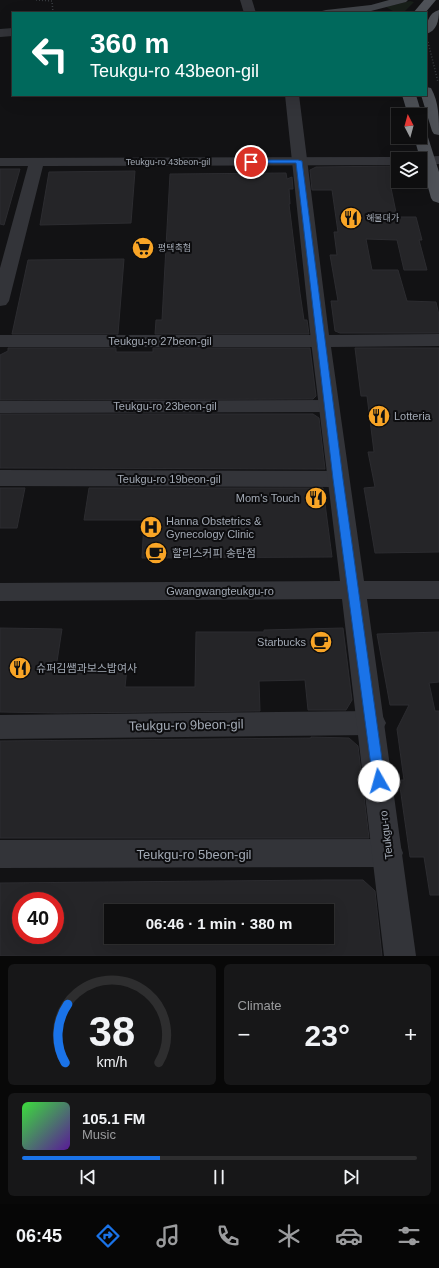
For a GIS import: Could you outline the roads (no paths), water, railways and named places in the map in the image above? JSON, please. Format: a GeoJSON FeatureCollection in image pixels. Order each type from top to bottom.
{"type":"FeatureCollection","features":[{"type":"Feature","properties":{"kind":"main road"},"geometry":{"type":"LineString","coordinates":[[335,12],[371,8],[402,0]]}},
{"type":"Feature","properties":{"kind":"main road"},"geometry":{"type":"LineString","coordinates":[[420,12],[430,0]]}},
{"type":"Feature","properties":{"kind":"main road"},"geometry":{"type":"LineString","coordinates":[[427,35],[435,16]]}},
{"type":"Feature","properties":{"kind":"main road"},"geometry":{"type":"LineString","coordinates":[[427,93],[439,131]]}},
{"type":"Feature","properties":{"kind":"main road"},"geometry":{"type":"LineString","coordinates":[[409,96],[413,108]]}},
{"type":"Feature","properties":{"kind":"main road"},"geometry":{"type":"LineString","coordinates":[[423,144],[439,198]]}},
{"type":"Feature","properties":{"kind":"street"},"geometry":{"type":"LineString","coordinates":[[246,0],[250,12]]}},
{"type":"Feature","properties":{"kind":"street"},"geometry":{"type":"LineString","coordinates":[[0,33],[12,32]]}},
{"type":"Feature","properties":{"kind":"street","name":"Teukgu-ro"},"geometry":{"type":"LineString","coordinates":[[292,96],[298,161],[320,341],[372,723],[400,956]]}},
{"type":"Feature","properties":{"kind":"street","name":"Teukgu-ro 43beon-gil"},"geometry":{"type":"LineString","coordinates":[[0,162],[391,161]]}},
{"type":"Feature","properties":{"kind":"street"},"geometry":{"type":"LineString","coordinates":[[0,301],[37,162]]}},
{"type":"Feature","properties":{"kind":"street","name":"Teukgu-ro 27beon-gil"},"geometry":{"type":"LineString","coordinates":[[0,341],[439,340]]}},
{"type":"Feature","properties":{"kind":"street","name":"Teukgu-ro 23beon-gil"},"geometry":{"type":"LineString","coordinates":[[0,407],[329,406]]}},
{"type":"Feature","properties":{"kind":"street","name":"Teukgu-ro 19beon-gil"},"geometry":{"type":"LineString","coordinates":[[0,478],[338,479]]}},
{"type":"Feature","properties":{"kind":"street","name":"Gwangwangteukgu-ro"},"geometry":{"type":"LineString","coordinates":[[0,592],[439,590]]}},
{"type":"Feature","properties":{"kind":"street","name":"Teukgu-ro 9beon-gil"},"geometry":{"type":"LineString","coordinates":[[0,727],[372,723]]}},
{"type":"Feature","properties":{"kind":"street","name":"Teukgu-ro 5beon-gil"},"geometry":{"type":"LineString","coordinates":[[0,854],[388,853]]}},
{"type":"Feature","properties":{"kind":"place","name":"해물대가"},"geometry":{"type":"Point","coordinates":[351,218]}},
{"type":"Feature","properties":{"kind":"place","name":"평택축협"},"geometry":{"type":"Point","coordinates":[143,248]}},
{"type":"Feature","properties":{"kind":"place","name":"Lotteria"},"geometry":{"type":"Point","coordinates":[379,416]}},
{"type":"Feature","properties":{"kind":"place","name":"Mom's Touch"},"geometry":{"type":"Point","coordinates":[316,498]}},
{"type":"Feature","properties":{"kind":"place","name":"Hanna Obstetrics & Gynecology Clinic"},"geometry":{"type":"Point","coordinates":[151,527]}},
{"type":"Feature","properties":{"kind":"place","name":"할리스커피 송탄점"},"geometry":{"type":"Point","coordinates":[156,553]}},
{"type":"Feature","properties":{"kind":"place","name":"Starbucks"},"geometry":{"type":"Point","coordinates":[321,642]}},
{"type":"Feature","properties":{"kind":"place","name":"슈퍼김쌤과보스밥여사"},"geometry":{"type":"Point","coordinates":[20,668]}}]}
